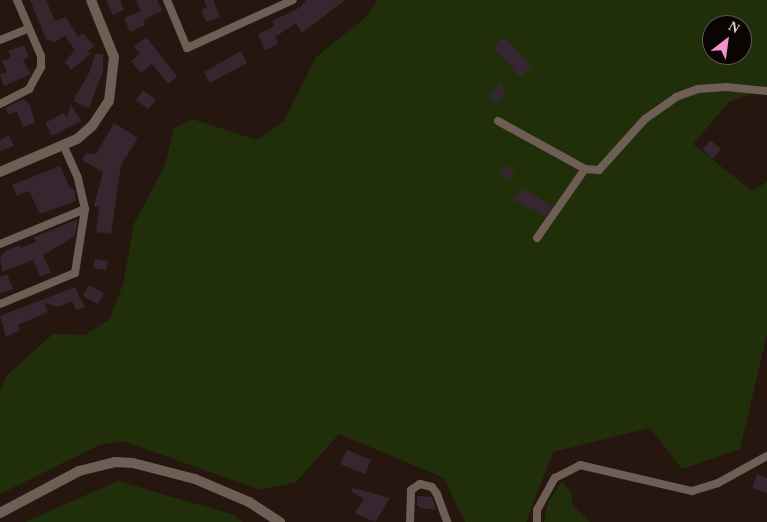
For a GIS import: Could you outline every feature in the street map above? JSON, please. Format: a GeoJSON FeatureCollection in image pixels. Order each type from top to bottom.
{"type":"FeatureCollection","features":[{"type":"Feature","properties":{"kind":"street"},"geometry":{"type":"LineString","coordinates":[[0,104],[23,94],[38,75],[41,56],[17,0]]}},
{"type":"Feature","properties":{"kind":"street"},"geometry":{"type":"LineString","coordinates":[[0,172],[64,146],[92,126],[113,87],[112,47],[91,0]]}},
{"type":"Feature","properties":{"kind":"street"},"geometry":{"type":"LineString","coordinates":[[167,0],[187,48],[293,0]]}},
{"type":"Feature","properties":{"kind":"street"},"geometry":{"type":"LineString","coordinates":[[0,40],[29,28]]}},
{"type":"Feature","properties":{"kind":"street"},"geometry":{"type":"LineString","coordinates":[[498,122],[585,169],[599,170],[645,119],[676,97],[698,89],[726,86],[767,92]]}},
{"type":"Feature","properties":{"kind":"street"},"geometry":{"type":"LineString","coordinates":[[0,304],[75,273],[85,209],[78,178],[64,146]]}},
{"type":"Feature","properties":{"kind":"street"},"geometry":{"type":"LineString","coordinates":[[537,238],[585,169]]}},
{"type":"Feature","properties":{"kind":"street"},"geometry":{"type":"LineString","coordinates":[[0,244],[85,209]]}},
{"type":"Feature","properties":{"kind":"street"},"geometry":{"type":"LineString","coordinates":[[537,522],[537,510],[555,478],[580,465],[692,491],[718,483],[767,456]]}},
{"type":"Feature","properties":{"kind":"street"},"geometry":{"type":"LineString","coordinates":[[0,512],[79,471],[123,462],[195,479],[250,502],[280,522]]}},
{"type":"Feature","properties":{"kind":"street"},"geometry":{"type":"LineString","coordinates":[[410,522],[411,490],[420,484],[432,487],[437,494],[447,522]]}},
{"type":"Feature","properties":{"kind":"green space"},"geometry":{"type":"Polygon","coordinates":[[[378,0],[767,0],[767,89],[729,102],[693,144],[752,191],[767,182],[767,334],[740,449],[682,469],[650,428],[553,452],[526,522],[465,522],[444,478],[339,434],[296,482],[261,490],[123,441],[99,445],[0,494],[0,392],[7,375],[53,334],[85,335],[110,319],[123,284],[134,224],[165,165],[174,128],[192,119],[257,140],[284,121],[316,57],[366,17],[378,0]]]}},
{"type":"Feature","properties":{"kind":"green space"},"geometry":{"type":"Polygon","coordinates":[[[118,481],[234,515],[243,522],[25,522],[118,481]]]}},
{"type":"Feature","properties":{"kind":"green space"},"geometry":{"type":"Polygon","coordinates":[[[562,482],[572,493],[572,505],[590,522],[544,522],[548,502],[562,482]]]}},
{"type":"Feature","properties":{"kind":"building"},"geometry":{"type":"Polygon","coordinates":[[[30,0],[46,0],[55,21],[66,17],[78,37],[83,33],[94,46],[87,53],[92,53],[71,70],[65,62],[75,50],[65,36],[54,42],[46,39],[30,0]]]}},
{"type":"Feature","properties":{"kind":"building"},"geometry":{"type":"Polygon","coordinates":[[[106,0],[120,0],[124,10],[113,15],[106,0]]]}},
{"type":"Feature","properties":{"kind":"building"},"geometry":{"type":"Polygon","coordinates":[[[136,0],[157,0],[162,11],[143,20],[145,25],[130,32],[124,18],[141,11],[136,0]]]}},
{"type":"Feature","properties":{"kind":"building"},"geometry":{"type":"Polygon","coordinates":[[[204,0],[213,0],[220,17],[206,22],[201,10],[207,7],[204,0]]]}},
{"type":"Feature","properties":{"kind":"building"},"geometry":{"type":"Polygon","coordinates":[[[306,0],[345,0],[302,33],[296,23],[275,37],[278,44],[265,50],[258,34],[275,26],[272,21],[301,7],[306,0]]]}},
{"type":"Feature","properties":{"kind":"building"},"geometry":{"type":"Polygon","coordinates":[[[504,36],[532,67],[520,77],[493,47],[504,36]]]}},
{"type":"Feature","properties":{"kind":"building"},"geometry":{"type":"Polygon","coordinates":[[[146,37],[177,76],[168,84],[152,64],[141,73],[131,61],[140,54],[134,47],[146,37]]]}},
{"type":"Feature","properties":{"kind":"building"},"geometry":{"type":"Polygon","coordinates":[[[24,45],[29,57],[23,60],[31,74],[4,86],[0,75],[7,72],[2,61],[11,58],[8,51],[24,45]]]}},
{"type":"Feature","properties":{"kind":"building"},"geometry":{"type":"Polygon","coordinates":[[[241,51],[247,63],[210,83],[204,72],[241,51]]]}},
{"type":"Feature","properties":{"kind":"building"},"geometry":{"type":"Polygon","coordinates":[[[95,54],[103,54],[103,71],[89,108],[73,101],[90,71],[95,54]]]}},
{"type":"Feature","properties":{"kind":"building"},"geometry":{"type":"Polygon","coordinates":[[[499,84],[506,90],[497,103],[489,97],[499,84]]]}},
{"type":"Feature","properties":{"kind":"building"},"geometry":{"type":"Polygon","coordinates":[[[143,90],[156,100],[148,109],[136,100],[143,90]]]}},
{"type":"Feature","properties":{"kind":"building"},"geometry":{"type":"Polygon","coordinates":[[[24,99],[30,105],[35,123],[23,127],[17,112],[8,114],[5,108],[24,99]]]}},
{"type":"Feature","properties":{"kind":"building"},"geometry":{"type":"Polygon","coordinates":[[[71,104],[81,121],[52,136],[45,123],[64,113],[67,117],[71,104]]]}},
{"type":"Feature","properties":{"kind":"building"},"geometry":{"type":"Polygon","coordinates":[[[114,123],[138,138],[121,165],[111,234],[96,232],[99,207],[94,206],[103,172],[82,160],[86,153],[96,154],[114,123]]]}},
{"type":"Feature","properties":{"kind":"building"},"geometry":{"type":"Polygon","coordinates":[[[9,135],[14,146],[0,151],[0,140],[9,135]]]}},
{"type":"Feature","properties":{"kind":"building"},"geometry":{"type":"Polygon","coordinates":[[[710,140],[721,149],[713,159],[703,150],[710,140]]]}},
{"type":"Feature","properties":{"kind":"building"},"geometry":{"type":"Polygon","coordinates":[[[506,165],[515,174],[509,180],[499,171],[506,165]]]}},
{"type":"Feature","properties":{"kind":"building"},"geometry":{"type":"Polygon","coordinates":[[[60,166],[69,186],[75,191],[76,201],[40,214],[29,191],[17,196],[12,185],[60,166]]]}},
{"type":"Feature","properties":{"kind":"building"},"geometry":{"type":"Polygon","coordinates":[[[522,188],[553,206],[545,216],[514,200],[522,188]]]}},
{"type":"Feature","properties":{"kind":"building"},"geometry":{"type":"Polygon","coordinates":[[[78,219],[75,236],[43,255],[51,273],[40,276],[33,260],[2,272],[0,256],[7,250],[20,245],[21,248],[36,242],[34,237],[78,219]]]}},
{"type":"Feature","properties":{"kind":"building"},"geometry":{"type":"Polygon","coordinates":[[[95,259],[108,261],[106,270],[93,268],[95,259]]]}},
{"type":"Feature","properties":{"kind":"building"},"geometry":{"type":"Polygon","coordinates":[[[7,274],[13,289],[0,294],[0,277],[7,274]]]}},
{"type":"Feature","properties":{"kind":"building"},"geometry":{"type":"Polygon","coordinates":[[[89,285],[104,293],[98,304],[83,296],[89,285]]]}},
{"type":"Feature","properties":{"kind":"building"},"geometry":{"type":"Polygon","coordinates":[[[75,287],[85,307],[76,310],[72,301],[58,307],[44,303],[48,312],[18,325],[20,330],[6,337],[0,316],[75,287]]]}},
{"type":"Feature","properties":{"kind":"building"},"geometry":{"type":"Polygon","coordinates":[[[347,450],[371,460],[365,474],[340,464],[347,450]]]}},
{"type":"Feature","properties":{"kind":"building"},"geometry":{"type":"Polygon","coordinates":[[[757,474],[767,478],[767,493],[752,488],[757,474]]]}},
{"type":"Feature","properties":{"kind":"building"},"geometry":{"type":"Polygon","coordinates":[[[353,488],[390,498],[375,522],[355,513],[364,499],[351,491],[353,488]]]}},
{"type":"Feature","properties":{"kind":"building"},"geometry":{"type":"Polygon","coordinates":[[[417,496],[432,497],[436,510],[421,508],[417,505],[417,496]]]}}]}
